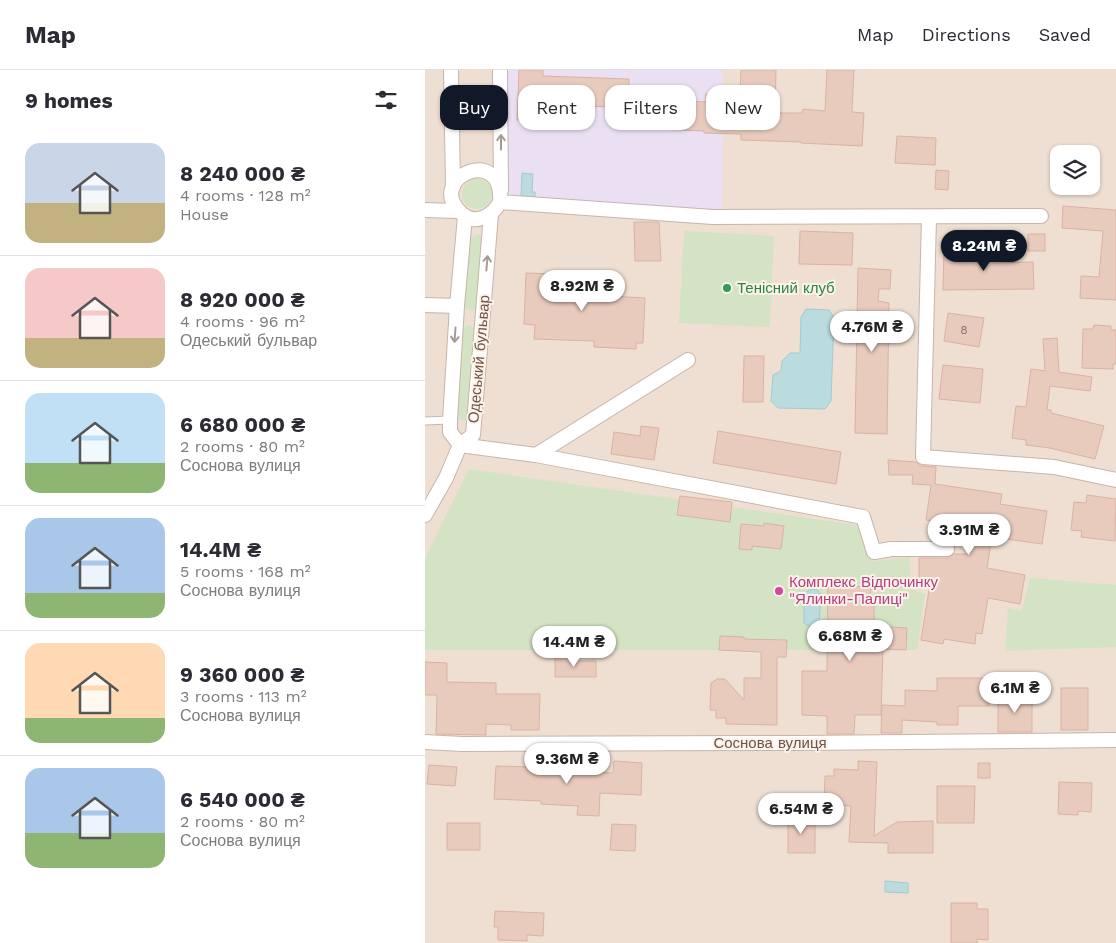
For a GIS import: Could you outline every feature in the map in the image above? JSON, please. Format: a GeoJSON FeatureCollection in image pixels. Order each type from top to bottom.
{"type":"FeatureCollection","features":[{"type":"Feature","properties":{"kind":"street","name":"Одеський бульвар"},"geometry":{"type":"LineString","coordinates":[[451,70],[455,183],[452,196],[454,204],[467,215],[457,306],[450,420],[450,432],[460,445],[473,435],[491,214]]}},
{"type":"Feature","properties":{"kind":"street"},"geometry":{"type":"LineString","coordinates":[[425,210],[486,217],[491,214],[499,190],[500,70]]}},
{"type":"Feature","properties":{"kind":"street"},"geometry":{"type":"LineString","coordinates":[[455,183],[467,172],[476,170],[487,172],[499,190],[713,216],[1041,216]]}},
{"type":"Feature","properties":{"kind":"street"},"geometry":{"type":"LineString","coordinates":[[929,217],[923,457],[1054,468],[1116,480]]}},
{"type":"Feature","properties":{"kind":"street"},"geometry":{"type":"LineString","coordinates":[[425,305],[457,306]]}},
{"type":"Feature","properties":{"kind":"street"},"geometry":{"type":"LineString","coordinates":[[536,455],[688,360]]}},
{"type":"Feature","properties":{"kind":"street"},"geometry":{"type":"LineString","coordinates":[[425,515],[446,478],[460,445],[536,455],[863,517],[874,552],[891,549],[947,549]]}},
{"type":"Feature","properties":{"kind":"street","name":"Соснова вулиця"},"geometry":{"type":"LineString","coordinates":[[425,742],[462,744],[1116,740]]}},
{"type":"Feature","properties":{"kind":"lane"},"geometry":{"type":"LineString","coordinates":[[425,420],[450,420]]}},
{"type":"Feature","properties":{"kind":"shaded area"},"geometry":{"type":"Polygon","coordinates":[[[425,70],[1116,70],[1116,943],[425,943],[425,70]]]}},
{"type":"Feature","properties":{"kind":"shaded area"},"geometry":{"type":"Polygon","coordinates":[[[507,70],[723,70],[723,85],[706,85],[706,130],[723,130],[722,212],[509,199],[507,70]]]}},
{"type":"Feature","properties":{"kind":"green space"},"geometry":{"type":"Polygon","coordinates":[[[477,179],[483,180],[491,188],[491,200],[483,208],[477,209],[471,208],[463,200],[462,194],[463,188],[471,180],[477,179]]]}},
{"type":"Feature","properties":{"kind":"green space","name":"Тенісний клуб"},"geometry":{"type":"Polygon","coordinates":[[[684,231],[774,236],[770,327],[679,323],[684,231]]]}},
{"type":"Feature","properties":{"kind":"green space"},"geometry":{"type":"Polygon","coordinates":[[[480,234],[483,242],[477,307],[473,311],[467,309],[464,303],[469,240],[480,234]]]}},
{"type":"Feature","properties":{"kind":"green space"},"geometry":{"type":"Polygon","coordinates":[[[470,325],[475,330],[467,421],[454,419],[459,332],[464,327],[470,325]]]}},
{"type":"Feature","properties":{"kind":"green space"},"geometry":{"type":"Polygon","coordinates":[[[469,469],[856,525],[872,561],[909,557],[911,589],[925,594],[917,650],[425,650],[425,558],[469,469]]]}},
{"type":"Feature","properties":{"kind":"green space"},"geometry":{"type":"Polygon","coordinates":[[[1030,578],[1116,585],[1116,647],[1005,651],[1008,608],[1022,611],[1030,578]]]}},
{"type":"Feature","properties":{"kind":"water"},"geometry":{"type":"Polygon","coordinates":[[[522,173],[533,174],[532,192],[535,192],[535,197],[521,196],[522,173]]]}},
{"type":"Feature","properties":{"kind":"water"},"geometry":{"type":"Polygon","coordinates":[[[806,309],[829,310],[834,317],[831,401],[825,409],[778,408],[771,401],[773,375],[781,371],[782,361],[790,353],[800,353],[801,317],[806,309]]]}},
{"type":"Feature","properties":{"kind":"water"},"geometry":{"type":"Polygon","coordinates":[[[812,589],[817,590],[821,594],[819,624],[812,628],[804,623],[804,604],[806,592],[812,589]]]}},
{"type":"Feature","properties":{"kind":"water"},"geometry":{"type":"Polygon","coordinates":[[[885,881],[908,883],[908,893],[885,892],[885,881]]]}},
{"type":"Feature","properties":{"kind":"building"},"geometry":{"type":"Polygon","coordinates":[[[519,70],[543,70],[543,76],[629,79],[629,85],[605,85],[605,107],[595,106],[595,85],[518,85],[519,70]]]}},
{"type":"Feature","properties":{"kind":"building"},"geometry":{"type":"Polygon","coordinates":[[[741,70],[776,70],[776,85],[740,85],[741,70]]]}},
{"type":"Feature","properties":{"kind":"building"},"geometry":{"type":"Polygon","coordinates":[[[827,70],[854,70],[852,112],[864,113],[862,146],[741,140],[741,134],[704,133],[704,131],[681,130],[696,130],[696,102],[706,102],[706,130],[780,130],[780,113],[802,113],[803,109],[825,111],[827,70]]]}},
{"type":"Feature","properties":{"kind":"building"},"geometry":{"type":"Polygon","coordinates":[[[897,136],[936,138],[935,165],[895,163],[897,136]]]}},
{"type":"Feature","properties":{"kind":"building"},"geometry":{"type":"Polygon","coordinates":[[[936,170],[949,171],[948,190],[935,189],[936,170]]]}},
{"type":"Feature","properties":{"kind":"building"},"geometry":{"type":"Polygon","coordinates":[[[1063,206],[1116,210],[1116,300],[1080,298],[1081,276],[1099,277],[1103,231],[1062,228],[1063,206]]]}},
{"type":"Feature","properties":{"kind":"building"},"geometry":{"type":"Polygon","coordinates":[[[634,222],[659,222],[661,261],[635,261],[634,222]]]}},
{"type":"Feature","properties":{"kind":"building"},"geometry":{"type":"Polygon","coordinates":[[[800,231],[853,233],[852,265],[799,264],[800,231]]]}},
{"type":"Feature","properties":{"kind":"building"},"geometry":{"type":"Polygon","coordinates":[[[1028,234],[1045,234],[1045,251],[1028,251],[1028,234]]]}},
{"type":"Feature","properties":{"kind":"building"},"geometry":{"type":"Polygon","coordinates":[[[944,250],[979,250],[979,254],[993,255],[993,263],[1033,262],[1034,289],[943,290],[944,250]]]}},
{"type":"Feature","properties":{"kind":"building"},"geometry":{"type":"Polygon","coordinates":[[[858,268],[891,270],[890,289],[879,289],[878,301],[889,303],[887,434],[855,433],[858,268]]]}},
{"type":"Feature","properties":{"kind":"building"},"geometry":{"type":"Polygon","coordinates":[[[526,273],[590,275],[589,295],[645,298],[643,343],[636,343],[636,349],[594,347],[594,341],[534,339],[535,325],[524,324],[526,273]]]}},
{"type":"Feature","properties":{"kind":"building"},"geometry":{"type":"Polygon","coordinates":[[[948,313],[984,318],[979,347],[944,341],[948,313]]]}},
{"type":"Feature","properties":{"kind":"building"},"geometry":{"type":"Polygon","coordinates":[[[1094,325],[1111,326],[1111,330],[1116,330],[1116,364],[1113,364],[1113,369],[1082,368],[1083,329],[1093,329],[1094,325]]]}},
{"type":"Feature","properties":{"kind":"building"},"geometry":{"type":"Polygon","coordinates":[[[1057,338],[1059,372],[1092,377],[1090,391],[1050,386],[1047,410],[1051,410],[1051,413],[1104,426],[1095,459],[1050,448],[1026,445],[1026,440],[1012,438],[1016,406],[1026,407],[1031,369],[1045,371],[1043,339],[1057,338]]]}},
{"type":"Feature","properties":{"kind":"building"},"geometry":{"type":"Polygon","coordinates":[[[744,356],[764,356],[763,402],[743,402],[744,356]]]}},
{"type":"Feature","properties":{"kind":"building"},"geometry":{"type":"Polygon","coordinates":[[[943,365],[983,369],[980,403],[939,399],[943,365]]]}},
{"type":"Feature","properties":{"kind":"building"},"geometry":{"type":"Polygon","coordinates":[[[641,426],[659,428],[654,460],[611,454],[614,432],[640,436],[641,426]]]}},
{"type":"Feature","properties":{"kind":"building"},"geometry":{"type":"Polygon","coordinates":[[[718,431],[841,452],[836,484],[713,463],[718,431]]]}},
{"type":"Feature","properties":{"kind":"building"},"geometry":{"type":"Polygon","coordinates":[[[888,460],[916,462],[922,466],[936,467],[935,484],[1002,494],[1000,504],[1047,511],[1042,544],[992,537],[987,568],[1025,575],[1020,604],[988,598],[982,634],[976,633],[975,644],[944,639],[943,644],[921,640],[930,584],[919,585],[919,558],[947,558],[954,554],[968,554],[973,526],[926,520],[931,485],[912,484],[913,475],[889,475],[888,460]]]}},
{"type":"Feature","properties":{"kind":"building"},"geometry":{"type":"Polygon","coordinates":[[[1087,495],[1116,499],[1115,541],[1081,537],[1082,531],[1071,530],[1074,502],[1086,503],[1087,495]]]}},
{"type":"Feature","properties":{"kind":"building"},"geometry":{"type":"Polygon","coordinates":[[[680,496],[732,502],[730,522],[677,515],[680,496]]]}},
{"type":"Feature","properties":{"kind":"building"},"geometry":{"type":"Polygon","coordinates":[[[764,523],[784,526],[781,549],[752,546],[752,550],[739,549],[741,524],[764,526],[764,523]]]}},
{"type":"Feature","properties":{"kind":"building"},"geometry":{"type":"Polygon","coordinates":[[[828,586],[871,587],[870,596],[874,596],[874,626],[907,628],[906,650],[883,649],[881,715],[855,715],[854,734],[827,734],[827,716],[802,715],[802,671],[827,671],[828,586]]]}},
{"type":"Feature","properties":{"kind":"building"},"geometry":{"type":"Polygon","coordinates":[[[720,636],[744,637],[744,639],[787,640],[786,657],[777,657],[777,725],[726,724],[726,718],[716,718],[716,710],[710,710],[711,683],[717,679],[725,679],[744,700],[744,678],[761,678],[761,652],[719,650],[720,636]]]}},
{"type":"Feature","properties":{"kind":"building"},"geometry":{"type":"Polygon","coordinates":[[[576,656],[576,661],[596,661],[596,677],[555,677],[555,657],[576,656]]]}},
{"type":"Feature","properties":{"kind":"building"},"geometry":{"type":"Polygon","coordinates":[[[425,662],[447,663],[447,682],[496,683],[496,694],[540,694],[539,730],[511,730],[511,725],[486,724],[486,735],[436,734],[437,695],[425,695],[425,662]]]}},
{"type":"Feature","properties":{"kind":"building"},"geometry":{"type":"Polygon","coordinates":[[[937,678],[989,678],[989,706],[958,706],[958,725],[937,725],[937,722],[902,720],[902,733],[881,733],[882,705],[905,706],[905,690],[937,691],[937,678]]]}},
{"type":"Feature","properties":{"kind":"building"},"geometry":{"type":"Polygon","coordinates":[[[1061,688],[1088,688],[1088,730],[1061,730],[1061,688]]]}},
{"type":"Feature","properties":{"kind":"building"},"geometry":{"type":"Polygon","coordinates":[[[998,696],[1032,696],[1032,732],[998,732],[998,696]]]}},
{"type":"Feature","properties":{"kind":"building"},"geometry":{"type":"Polygon","coordinates":[[[614,761],[642,763],[641,795],[600,793],[599,816],[577,815],[578,806],[541,804],[541,801],[494,799],[496,766],[569,768],[569,771],[613,773],[614,761]]]}},
{"type":"Feature","properties":{"kind":"building"},"geometry":{"type":"Polygon","coordinates":[[[858,761],[877,762],[874,836],[897,822],[933,821],[933,853],[888,853],[888,843],[849,842],[851,806],[824,805],[825,776],[834,776],[834,769],[858,770],[858,761]]]}},
{"type":"Feature","properties":{"kind":"building"},"geometry":{"type":"Polygon","coordinates":[[[978,763],[990,763],[990,778],[978,778],[978,763]]]}},
{"type":"Feature","properties":{"kind":"building"},"geometry":{"type":"Polygon","coordinates":[[[429,765],[457,767],[455,786],[427,784],[429,765]]]}},
{"type":"Feature","properties":{"kind":"building"},"geometry":{"type":"Polygon","coordinates":[[[1059,782],[1092,783],[1091,812],[1078,811],[1078,815],[1058,814],[1059,782]]]}},
{"type":"Feature","properties":{"kind":"building"},"geometry":{"type":"Polygon","coordinates":[[[937,786],[975,786],[974,823],[937,823],[937,786]]]}},
{"type":"Feature","properties":{"kind":"building"},"geometry":{"type":"Polygon","coordinates":[[[788,817],[815,818],[815,853],[788,853],[788,817]]]}},
{"type":"Feature","properties":{"kind":"building"},"geometry":{"type":"Polygon","coordinates":[[[447,823],[480,823],[480,850],[447,850],[447,823]]]}},
{"type":"Feature","properties":{"kind":"building"},"geometry":{"type":"Polygon","coordinates":[[[612,824],[636,825],[635,851],[610,850],[612,824]]]}},
{"type":"Feature","properties":{"kind":"building"},"geometry":{"type":"Polygon","coordinates":[[[951,903],[977,903],[977,909],[988,909],[988,940],[977,939],[977,943],[951,943],[951,903]]]}},
{"type":"Feature","properties":{"kind":"building"},"geometry":{"type":"Polygon","coordinates":[[[495,911],[544,913],[543,936],[527,935],[527,941],[498,940],[498,927],[494,927],[495,911]]]}},
{"type":"Feature","properties":{"kind":"place","name":"Тенісний клуб"},"geometry":{"type":"Point","coordinates":[727,288]}},
{"type":"Feature","properties":{"kind":"place","name":"Комплекс Відпочинку \"Ялинки-Палиці\""},"geometry":{"type":"Point","coordinates":[779,591]}}]}
